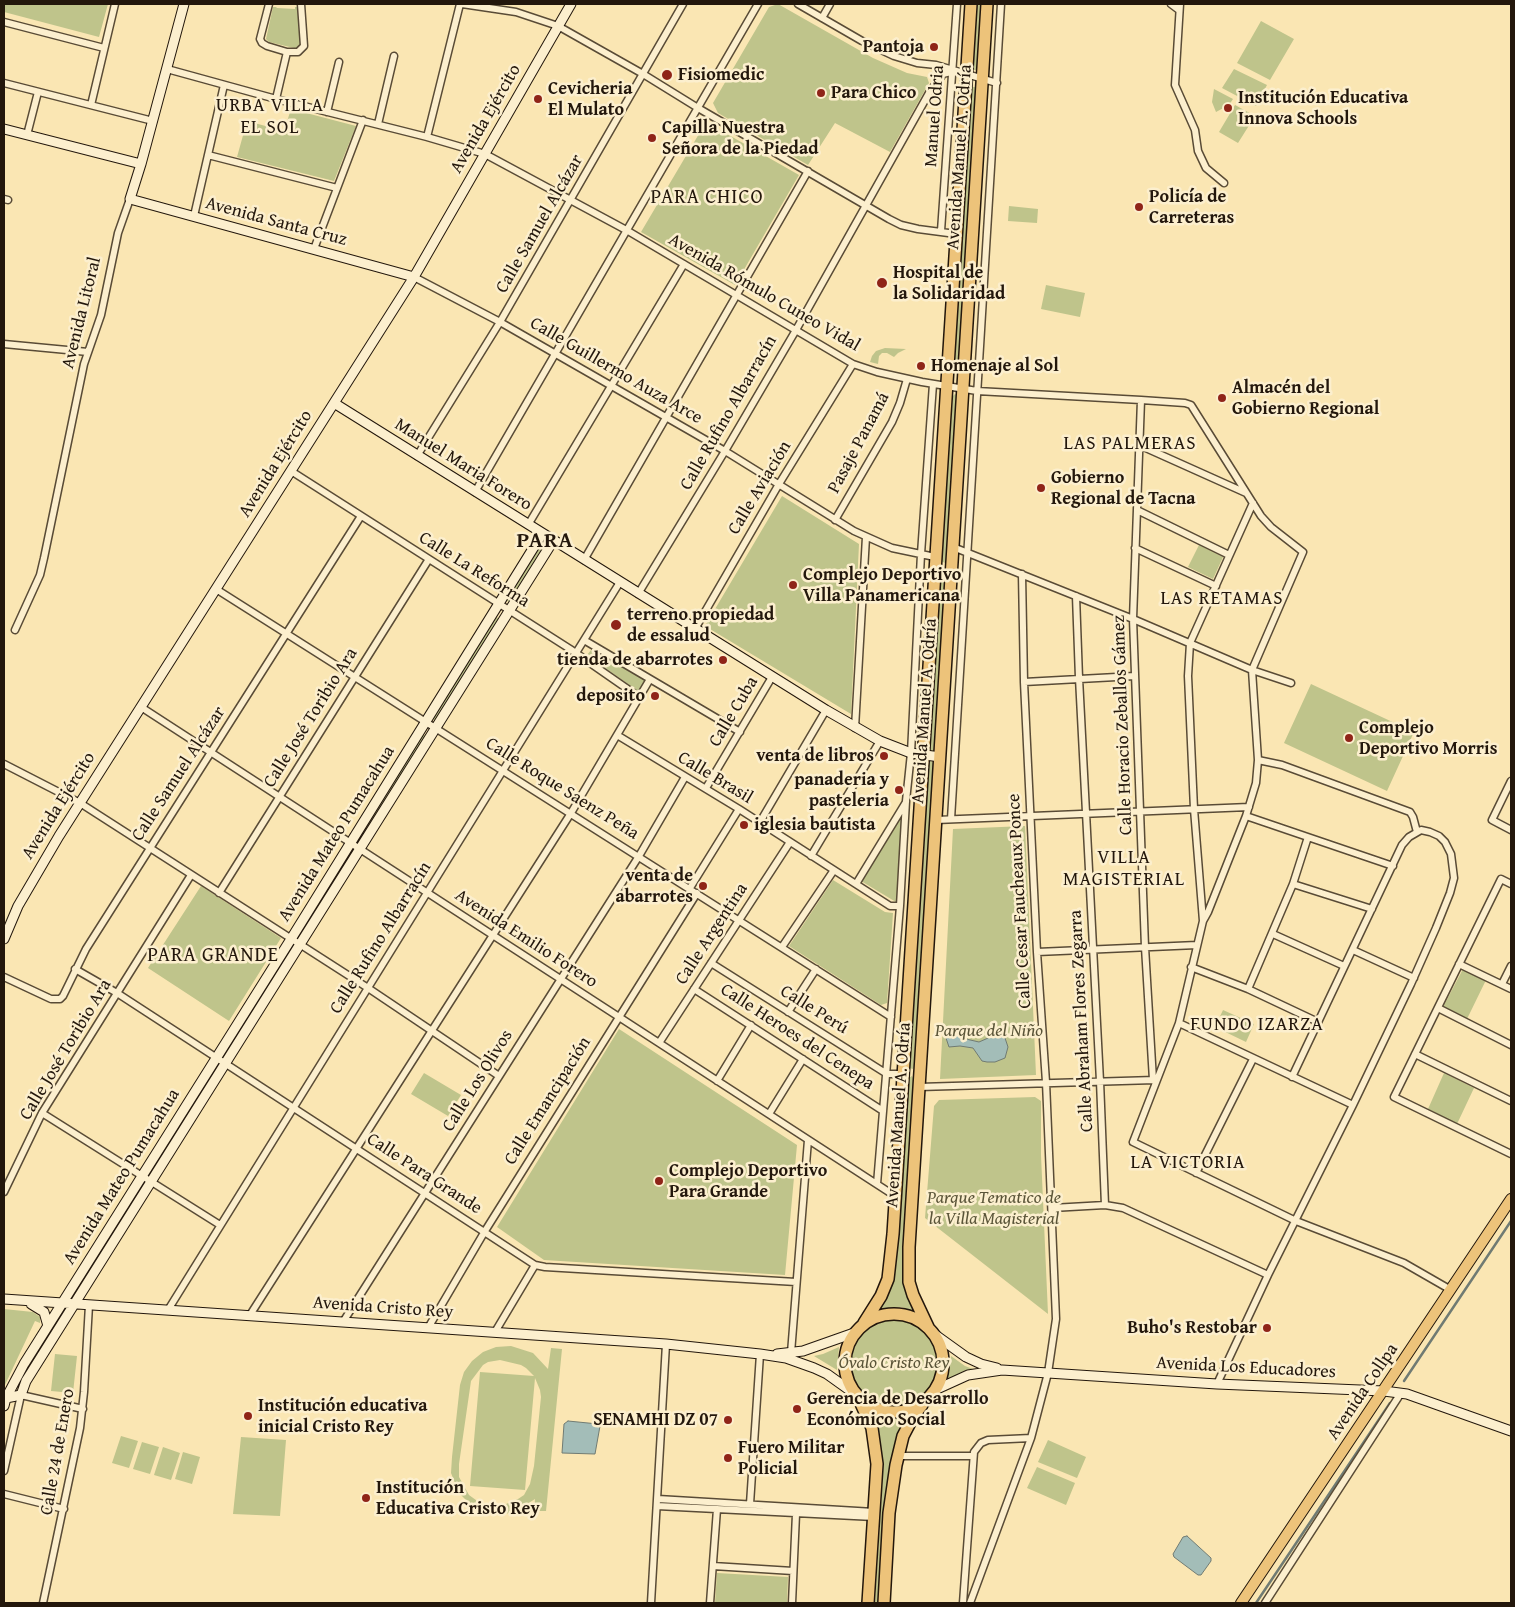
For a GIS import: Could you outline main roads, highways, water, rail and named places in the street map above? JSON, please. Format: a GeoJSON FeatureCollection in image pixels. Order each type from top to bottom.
{"type":"FeatureCollection","features":[{"type":"Feature","properties":{"kind":"highway","name":"Avenida Manuel A. Odría"},"geometry":{"type":"LineString","coordinates":[[864,1323],[881,1296],[888,1279],[891,1263],[903,1074],[917,754],[935,562],[971,4]]}},
{"type":"Feature","properties":{"kind":"highway","name":"Avenida Manuel A. Odría"},"geometry":{"type":"LineString","coordinates":[[931,1330],[913,1295],[909,1282],[908,1265],[987,4]]}},
{"type":"Feature","properties":{"kind":"highway"},"geometry":{"type":"LineString","coordinates":[[935,562],[951,569]]}},
{"type":"Feature","properties":{"kind":"highway"},"geometry":{"type":"LineString","coordinates":[[903,1074],[919,1074]]}},
{"type":"Feature","properties":{"kind":"highway"},"geometry":{"type":"LineString","coordinates":[[868,1603],[877,1464],[876,1452],[872,1428],[848,1380],[844,1364],[847,1348],[854,1334],[864,1323],[880,1315],[897,1313],[914,1317],[931,1330],[941,1349],[943,1366],[939,1383],[914,1415],[906,1430],[898,1456],[889,1513],[884,1603]]}},
{"type":"Feature","properties":{"kind":"highway"},"geometry":{"type":"LineString","coordinates":[[857,1396],[872,1407],[888,1412],[912,1408],[926,1400]]}},
{"type":"Feature","properties":{"kind":"main road","name":"Avenida Collpa"},"geometry":{"type":"LineString","coordinates":[[1241,1603],[1511,1199]]}},
{"type":"Feature","properties":{"kind":"water"},"geometry":{"type":"Polygon","coordinates":[[[954,1030],[966,1039],[979,1042],[995,1035],[1004,1035],[1008,1047],[1005,1058],[995,1062],[987,1062],[982,1061],[973,1048],[949,1047],[946,1038],[950,1031],[954,1030]]]}},
{"type":"Feature","properties":{"kind":"water"},"geometry":{"type":"Polygon","coordinates":[[[568,1421],[598,1424],[600,1426],[595,1454],[562,1453],[564,1424],[568,1421]]]}},
{"type":"Feature","properties":{"kind":"water"},"geometry":{"type":"Polygon","coordinates":[[[1187,1536],[1211,1558],[1211,1561],[1201,1575],[1198,1575],[1174,1557],[1173,1554],[1183,1537],[1187,1536]]]}},
{"type":"Feature","properties":{"kind":"waterway"},"geometry":{"type":"LineString","coordinates":[[1404,1381],[1511,1221]]}},
{"type":"Feature","properties":{"kind":"waterway"},"geometry":{"type":"LineString","coordinates":[[1256,1603],[1390,1403]]}},
{"type":"Feature","properties":{"kind":"place","name":"Pantoja"},"geometry":{"type":"Point","coordinates":[934,47]}},
{"type":"Feature","properties":{"kind":"place","name":"Fisiomedic"},"geometry":{"type":"Point","coordinates":[667,75]}},
{"type":"Feature","properties":{"kind":"place","name":"Para Chico"},"geometry":{"type":"Point","coordinates":[821,93]}},
{"type":"Feature","properties":{"kind":"place","name":"Cevicheria El Mulato"},"geometry":{"type":"Point","coordinates":[538,99]}},
{"type":"Feature","properties":{"kind":"place","name":"Institución Educativa Innova Schools"},"geometry":{"type":"Point","coordinates":[1228,108]}},
{"type":"Feature","properties":{"kind":"place","name":"Capilla Nuestra Señora de la Piedad"},"geometry":{"type":"Point","coordinates":[652,138]}},
{"type":"Feature","properties":{"kind":"place","name":"Policía de Carreteras"},"geometry":{"type":"Point","coordinates":[1139,207]}},
{"type":"Feature","properties":{"kind":"place","name":"Hospital de la Solidaridad"},"geometry":{"type":"Point","coordinates":[882,283]}},
{"type":"Feature","properties":{"kind":"place","name":"Homenaje al Sol"},"geometry":{"type":"Point","coordinates":[921,366]}},
{"type":"Feature","properties":{"kind":"place","name":"Almacén del Gobierno Regional"},"geometry":{"type":"Point","coordinates":[1222,398]}},
{"type":"Feature","properties":{"kind":"place","name":"Gobierno Regional de Tacna"},"geometry":{"type":"Point","coordinates":[1041,488]}},
{"type":"Feature","properties":{"kind":"place","name":"Complejo Deportivo Villa Panamericana"},"geometry":{"type":"Point","coordinates":[793,585]}},
{"type":"Feature","properties":{"kind":"place","name":"terreno propiedad de essalud"},"geometry":{"type":"Point","coordinates":[616,625]}},
{"type":"Feature","properties":{"kind":"place","name":"tienda de abarrotes"},"geometry":{"type":"Point","coordinates":[723,660]}},
{"type":"Feature","properties":{"kind":"place","name":"deposito"},"geometry":{"type":"Point","coordinates":[655,696]}},
{"type":"Feature","properties":{"kind":"place","name":"Complejo Deportivo Morris"},"geometry":{"type":"Point","coordinates":[1349,738]}},
{"type":"Feature","properties":{"kind":"place","name":"venta de libros"},"geometry":{"type":"Point","coordinates":[884,756]}},
{"type":"Feature","properties":{"kind":"place","name":"panaderia y pasteleria"},"geometry":{"type":"Point","coordinates":[899,790]}},
{"type":"Feature","properties":{"kind":"place","name":"iglesia bautista"},"geometry":{"type":"Point","coordinates":[744,825]}},
{"type":"Feature","properties":{"kind":"place","name":"venta de abarrotes"},"geometry":{"type":"Point","coordinates":[703,886]}},
{"type":"Feature","properties":{"kind":"place","name":"Complejo Deportivo Para Grande"},"geometry":{"type":"Point","coordinates":[659,1181]}},
{"type":"Feature","properties":{"kind":"place","name":"Buho's Restobar"},"geometry":{"type":"Point","coordinates":[1267,1328]}},
{"type":"Feature","properties":{"kind":"place","name":"Gerencia de Desarrollo Económico Social"},"geometry":{"type":"Point","coordinates":[797,1409]}},
{"type":"Feature","properties":{"kind":"place","name":"Institución educativa inicial Cristo Rey"},"geometry":{"type":"Point","coordinates":[248,1416]}},
{"type":"Feature","properties":{"kind":"place","name":"SENAMHI DZ 07"},"geometry":{"type":"Point","coordinates":[728,1420]}},
{"type":"Feature","properties":{"kind":"place","name":"Fuero Militar Policial"},"geometry":{"type":"Point","coordinates":[728,1458]}},
{"type":"Feature","properties":{"kind":"place","name":"Institución Educativa Cristo Rey"},"geometry":{"type":"Point","coordinates":[366,1498]}},
{"type":"Feature","properties":{"kind":"district","name":"URBA VILLA EL SOL"},"geometry":{"type":"Point","coordinates":[270,117]}},
{"type":"Feature","properties":{"kind":"district","name":"PARA CHICO"},"geometry":{"type":"Point","coordinates":[707,198]}},
{"type":"Feature","properties":{"kind":"district","name":"LAS PALMERAS"},"geometry":{"type":"Point","coordinates":[1130,444]}},
{"type":"Feature","properties":{"kind":"district","name":"PARA"},"geometry":{"type":"Point","coordinates":[545,541]}},
{"type":"Feature","properties":{"kind":"district","name":"LAS RETAMAS"},"geometry":{"type":"Point","coordinates":[1222,599]}},
{"type":"Feature","properties":{"kind":"district","name":"VILLA MAGISTERIAL"},"geometry":{"type":"Point","coordinates":[1124,869]}},
{"type":"Feature","properties":{"kind":"district","name":"PARA GRANDE"},"geometry":{"type":"Point","coordinates":[213,956]}},
{"type":"Feature","properties":{"kind":"district","name":"FUNDO IZARZA"},"geometry":{"type":"Point","coordinates":[1257,1025]}},
{"type":"Feature","properties":{"kind":"district","name":"LA VICTORIA"},"geometry":{"type":"Point","coordinates":[1188,1163]}},
{"type":"Feature","properties":{"kind":"park label","name":"Parque del Niño"},"geometry":{"type":"Point","coordinates":[989,1031]}},
{"type":"Feature","properties":{"kind":"park label","name":"Parque Tematico de la Villa Magisterial"},"geometry":{"type":"Point","coordinates":[994,1208]}},
{"type":"Feature","properties":{"kind":"park label","name":"Óvalo Cristo Rey"},"geometry":{"type":"Point","coordinates":[894,1363]}}]}
